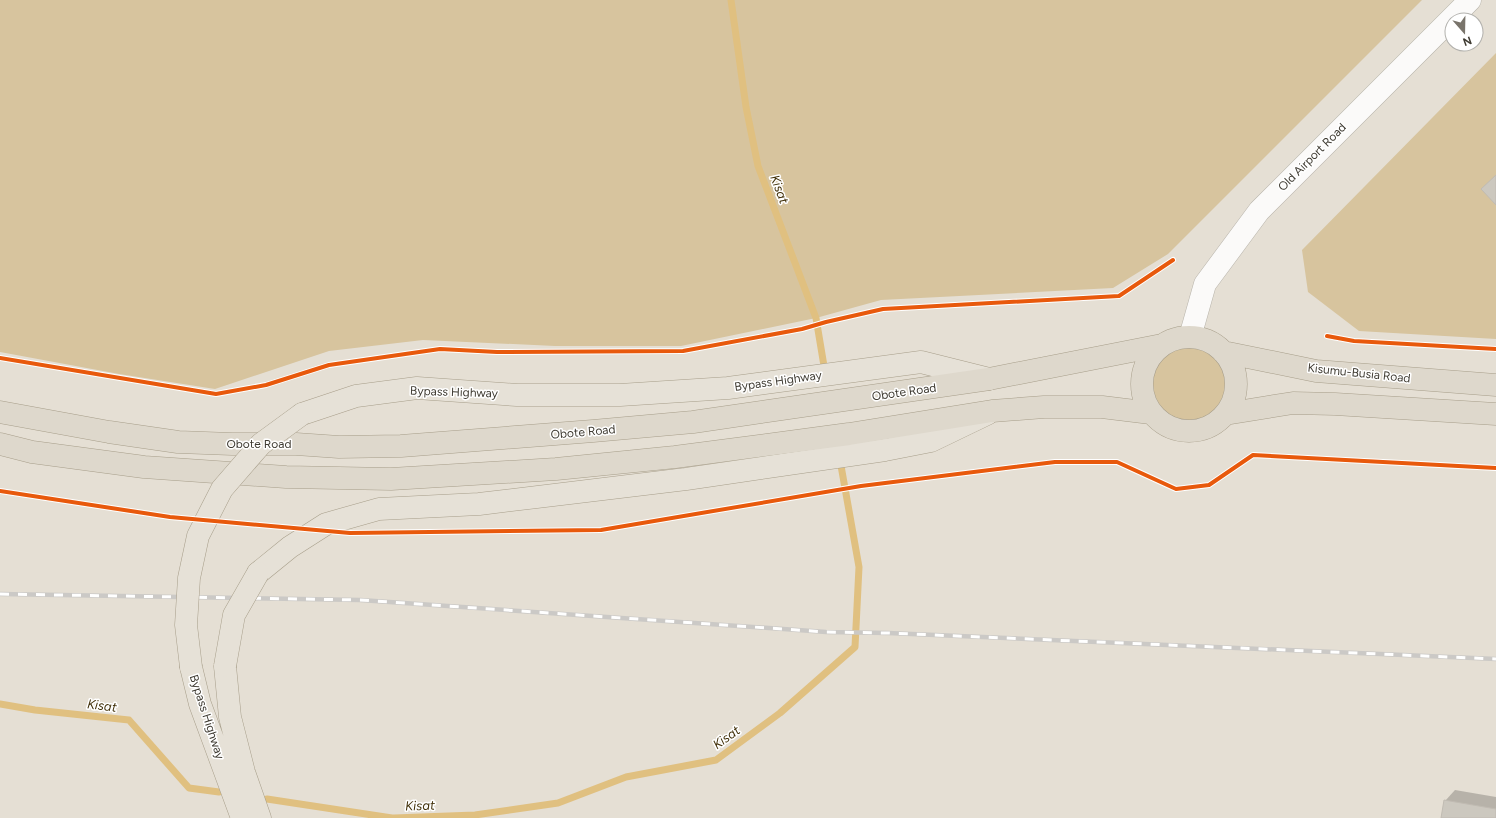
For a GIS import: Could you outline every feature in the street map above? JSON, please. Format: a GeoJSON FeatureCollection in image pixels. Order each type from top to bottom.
{"type":"FeatureCollection","features":[{"type":"Feature","properties":{"kind":"highway"},"geometry":{"type":"LineString","coordinates":[[1190,337],[1202,339],[1214,344],[1223,352],[1231,363],[1235,376],[1236,390],[1232,403],[1225,414],[1212,425],[1196,431],[1179,430],[1164,424],[1151,413],[1144,400],[1141,385],[1144,370],[1151,356],[1162,345],[1176,339],[1190,337]]}},
{"type":"Feature","properties":{"kind":"highway","name":"Obote Road"},"geometry":{"type":"LineString","coordinates":[[0,412],[109,432],[178,442],[296,444],[339,447],[401,446],[693,422],[989,379],[1162,345]]}},
{"type":"Feature","properties":{"kind":"highway","name":"Kisumu-Busia Road"},"geometry":{"type":"LineString","coordinates":[[1223,352],[1316,371],[1496,386]]}},
{"type":"Feature","properties":{"kind":"highway"},"geometry":{"type":"LineString","coordinates":[[1225,414],[1292,403],[1335,404],[1496,414]]}},
{"type":"Feature","properties":{"kind":"highway"},"geometry":{"type":"LineString","coordinates":[[0,444],[32,452],[144,467],[286,477],[391,479],[556,469],[675,457],[849,434],[992,411],[1044,407],[1102,408],[1151,413]]}},
{"type":"Feature","properties":{"kind":"main road","name":"Old Airport Road"},"geometry":{"type":"LineString","coordinates":[[1190,337],[1205,284],[1258,211],[1470,0]]}},
{"type":"Feature","properties":{"kind":"main road","name":"Bypass Highway"},"geometry":{"type":"LineString","coordinates":[[242,818],[200,704],[191,667],[186,625],[189,578],[198,536],[222,489],[261,444],[302,414],[356,396],[417,388],[517,395],[620,395],[728,388],[921,362],[989,379]]}},
{"type":"Feature","properties":{"kind":"main road","name":"Bypass Highway"},"geometry":{"type":"LineString","coordinates":[[260,818],[244,772],[230,717],[225,666],[234,615],[258,573],[290,547],[326,524],[379,509],[479,504],[686,479],[885,450],[931,441],[992,411]]}},
{"type":"Feature","properties":{"kind":"shaded area"},"geometry":{"type":"Polygon","coordinates":[[[0,0],[1422,0],[1168,254],[1113,288],[881,300],[816,318],[681,346],[555,346],[423,340],[329,351],[215,389],[119,374],[0,352],[0,0]]]}},
{"type":"Feature","properties":{"kind":"shaded area"},"geometry":{"type":"Polygon","coordinates":[[[1496,53],[1496,339],[1359,331],[1308,292],[1302,250],[1496,53]]]}},
{"type":"Feature","properties":{"kind":"shaded area"},"geometry":{"type":"Polygon","coordinates":[[[1189,342],[1205,345],[1219,354],[1228,368],[1231,384],[1228,400],[1219,414],[1205,423],[1189,426],[1173,423],[1159,414],[1150,400],[1147,384],[1150,368],[1159,354],[1173,345],[1189,342]]]}},
{"type":"Feature","properties":{"kind":"building"},"geometry":{"type":"Polygon","coordinates":[[[1496,175],[1496,205],[1481,189],[1496,175]]]}},
{"type":"Feature","properties":{"kind":"building"},"geometry":{"type":"Polygon","coordinates":[[[1444,800],[1496,809],[1496,818],[1441,818],[1444,800]]]}},
{"type":"Feature","properties":{"kind":"waterway","name":"Kisat"},"geometry":{"type":"LineString","coordinates":[[731,0],[746,107],[758,166],[816,318],[825,372]]}},
{"type":"Feature","properties":{"kind":"waterway","name":"Kisat"},"geometry":{"type":"LineString","coordinates":[[394,818],[475,815],[558,803],[626,777],[716,760],[780,713],[855,647],[859,567],[840,460]]}},
{"type":"Feature","properties":{"kind":"waterway","name":"Kisat"},"geometry":{"type":"LineString","coordinates":[[0,704],[35,710],[129,720],[189,788],[219,792]]}},
{"type":"Feature","properties":{"kind":"waterway","name":"Kisat"},"geometry":{"type":"LineString","coordinates":[[267,799],[392,818]]}},
{"type":"Feature","properties":{"kind":"railway"},"geometry":{"type":"LineString","coordinates":[[0,594],[360,600],[826,632],[888,633],[1496,659]]}},
{"type":"Feature","properties":{"kind":"cycle path"},"geometry":{"type":"LineString","coordinates":[[0,358],[216,394],[266,385],[329,365],[440,349],[497,352],[683,351],[802,329],[883,309],[1119,296],[1173,260]]}},
{"type":"Feature","properties":{"kind":"cycle path"},"geometry":{"type":"LineString","coordinates":[[1327,336],[1354,341],[1496,349]]}},
{"type":"Feature","properties":{"kind":"cycle path"},"geometry":{"type":"LineString","coordinates":[[0,491],[170,517],[350,533],[601,530],[861,486],[1055,462],[1117,462],[1176,489],[1209,485],[1253,455],[1496,468]]}}]}
